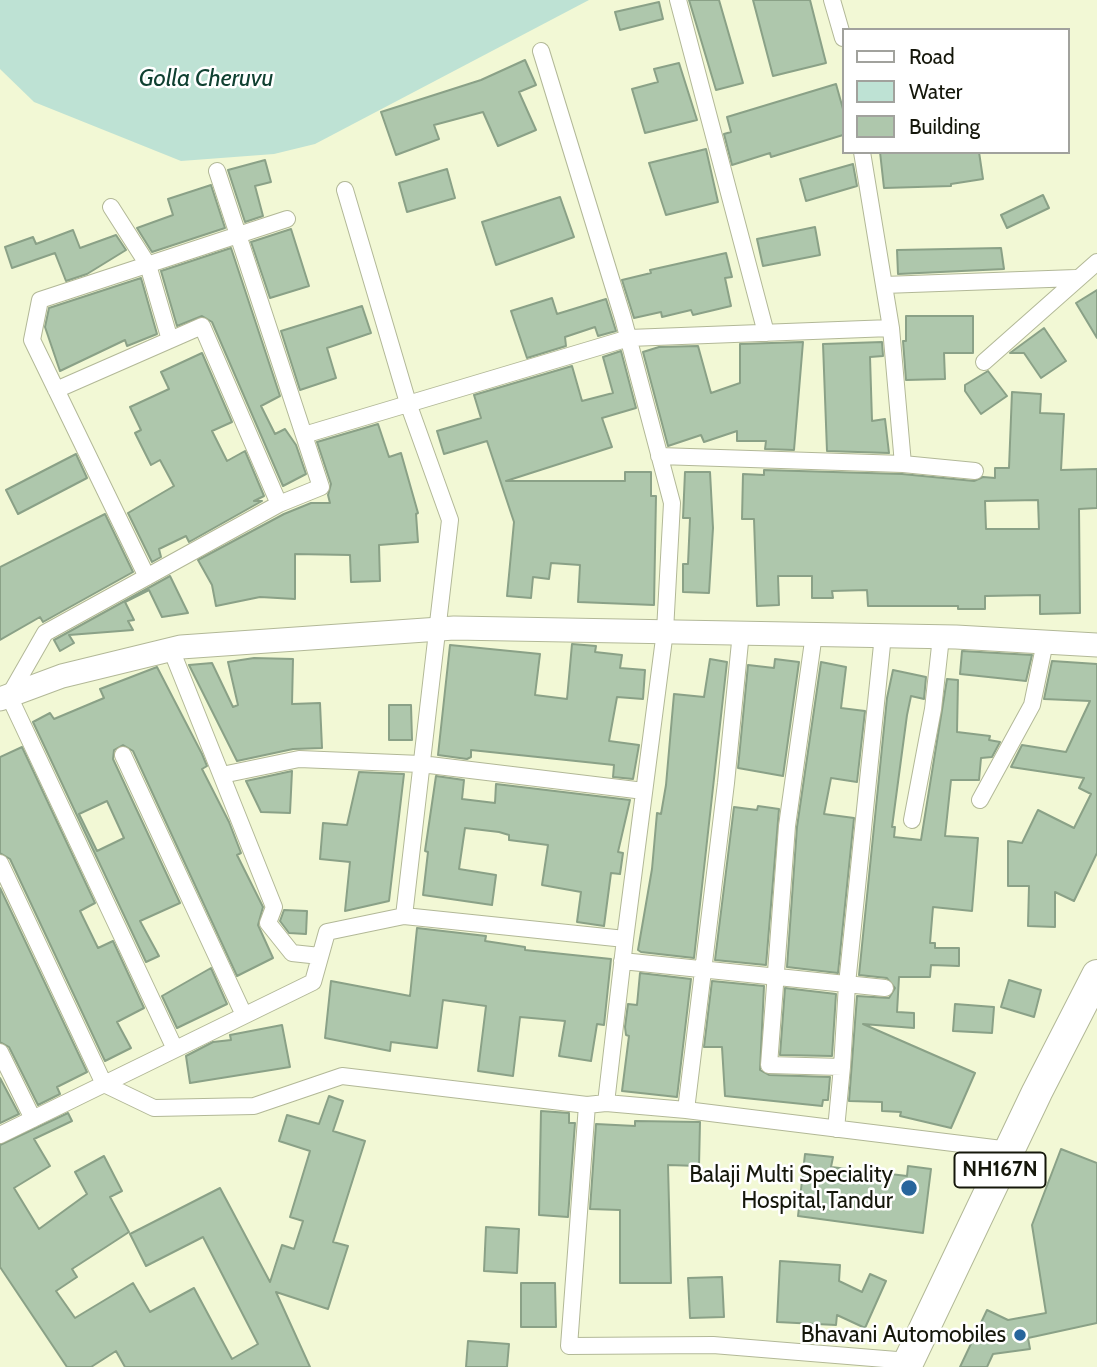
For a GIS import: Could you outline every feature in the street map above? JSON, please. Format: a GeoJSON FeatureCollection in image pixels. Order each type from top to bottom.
{"type":"FeatureCollection","features":[{"type":"Feature","properties":{"kind":"highway","name":"NH167N"},"geometry":{"type":"LineString","coordinates":[[908,1364],[1097,975]]}},
{"type":"Feature","properties":{"kind":"street"},"geometry":{"type":"LineString","coordinates":[[678,0],[766,333]]}},
{"type":"Feature","properties":{"kind":"street"},"geometry":{"type":"LineString","coordinates":[[832,0],[842,35]]}},
{"type":"Feature","properties":{"kind":"street"},"geometry":{"type":"LineString","coordinates":[[541,51],[628,338],[672,503],[664,631],[606,1103]]}},
{"type":"Feature","properties":{"kind":"street"},"geometry":{"type":"LineString","coordinates":[[862,154],[891,328],[904,464]]}},
{"type":"Feature","properties":{"kind":"street"},"geometry":{"type":"LineString","coordinates":[[4,698],[45,633],[279,504],[321,487],[217,171]]}},
{"type":"Feature","properties":{"kind":"street"},"geometry":{"type":"LineString","coordinates":[[345,190],[408,403],[450,520],[404,916]]}},
{"type":"Feature","properties":{"kind":"street"},"geometry":{"type":"LineString","coordinates":[[111,206],[148,265],[170,340]]}},
{"type":"Feature","properties":{"kind":"street"},"geometry":{"type":"LineString","coordinates":[[147,577],[32,340],[40,300],[239,237],[287,219]]}},
{"type":"Feature","properties":{"kind":"street"},"geometry":{"type":"LineString","coordinates":[[984,362],[1097,262]]}},
{"type":"Feature","properties":{"kind":"street"},"geometry":{"type":"LineString","coordinates":[[884,285],[1076,278]]}},
{"type":"Feature","properties":{"kind":"street"},"geometry":{"type":"LineString","coordinates":[[57,390],[202,326],[279,504]]}},
{"type":"Feature","properties":{"kind":"street"},"geometry":{"type":"LineString","coordinates":[[304,435],[628,338],[891,328]]}},
{"type":"Feature","properties":{"kind":"street"},"geometry":{"type":"LineString","coordinates":[[659,456],[904,464],[975,471]]}},
{"type":"Feature","properties":{"kind":"street"},"geometry":{"type":"LineString","coordinates":[[4,698],[62,676],[171,649],[436,629],[883,635],[1097,645]]}},
{"type":"Feature","properties":{"kind":"street"},"geometry":{"type":"LineString","coordinates":[[686,1110],[741,632]]}},
{"type":"Feature","properties":{"kind":"street"},"geometry":{"type":"LineString","coordinates":[[814,634],[787,826],[773,976],[769,1065],[842,1068]]}},
{"type":"Feature","properties":{"kind":"street"},"geometry":{"type":"LineString","coordinates":[[836,1129],[847,984],[883,635]]}},
{"type":"Feature","properties":{"kind":"street"},"geometry":{"type":"LineString","coordinates":[[912,820],[933,709],[941,637]]}},
{"type":"Feature","properties":{"kind":"street"},"geometry":{"type":"LineString","coordinates":[[980,800],[1032,705],[1045,642]]}},
{"type":"Feature","properties":{"kind":"street"},"geometry":{"type":"LineString","coordinates":[[171,649],[274,907],[268,923],[292,953],[320,956]]}},
{"type":"Feature","properties":{"kind":"street"},"geometry":{"type":"LineString","coordinates":[[4,698],[175,1049]]}},
{"type":"Feature","properties":{"kind":"street"},"geometry":{"type":"LineString","coordinates":[[123,755],[244,1015]]}},
{"type":"Feature","properties":{"kind":"street"},"geometry":{"type":"LineString","coordinates":[[222,775],[299,759],[421,764],[644,791]]}},
{"type":"Feature","properties":{"kind":"street"},"geometry":{"type":"LineString","coordinates":[[0,863],[104,1084],[154,1108],[254,1105],[342,1076],[587,1105],[606,1103],[686,1110],[1010,1150]]}},
{"type":"Feature","properties":{"kind":"street"},"geometry":{"type":"LineString","coordinates":[[0,1135],[313,982],[327,932],[404,916],[625,939]]}},
{"type":"Feature","properties":{"kind":"street"},"geometry":{"type":"LineString","coordinates":[[622,961],[885,988]]}},
{"type":"Feature","properties":{"kind":"street"},"geometry":{"type":"LineString","coordinates":[[0,1052],[33,1119]]}},
{"type":"Feature","properties":{"kind":"street"},"geometry":{"type":"LineString","coordinates":[[587,1105],[569,1346],[713,1345],[908,1364]]}},
{"type":"Feature","properties":{"kind":"water","name":"Golla Cheruvu"},"geometry":{"type":"Polygon","coordinates":[[[0,0],[589,0],[315,144],[274,154],[181,161],[34,102],[0,69],[0,0]]]}},
{"type":"Feature","properties":{"kind":"building"},"geometry":{"type":"Polygon","coordinates":[[[689,0],[719,0],[743,83],[716,90],[689,0]]]}},
{"type":"Feature","properties":{"kind":"building"},"geometry":{"type":"Polygon","coordinates":[[[753,0],[810,0],[826,63],[773,76],[753,0]]]}},
{"type":"Feature","properties":{"kind":"building"},"geometry":{"type":"Polygon","coordinates":[[[659,2],[663,19],[620,30],[615,12],[659,2]]]}},
{"type":"Feature","properties":{"kind":"building"},"geometry":{"type":"Polygon","coordinates":[[[525,60],[536,85],[519,92],[536,130],[498,146],[483,112],[434,125],[439,139],[396,155],[381,112],[481,80],[525,60]]]}},
{"type":"Feature","properties":{"kind":"building"},"geometry":{"type":"Polygon","coordinates":[[[679,63],[697,120],[645,133],[632,89],[658,82],[654,69],[679,63]]]}},
{"type":"Feature","properties":{"kind":"building"},"geometry":{"type":"Polygon","coordinates":[[[836,84],[842,105],[842,135],[771,157],[770,153],[732,165],[724,134],[731,132],[727,117],[836,84]]]}},
{"type":"Feature","properties":{"kind":"building"},"geometry":{"type":"Polygon","coordinates":[[[706,149],[718,202],[666,215],[649,163],[706,149]]]}},
{"type":"Feature","properties":{"kind":"building"},"geometry":{"type":"Polygon","coordinates":[[[880,154],[979,154],[983,179],[951,186],[884,188],[880,154]]]}},
{"type":"Feature","properties":{"kind":"building"},"geometry":{"type":"Polygon","coordinates":[[[265,160],[271,182],[255,186],[263,216],[245,222],[228,170],[265,160]]]}},
{"type":"Feature","properties":{"kind":"building"},"geometry":{"type":"Polygon","coordinates":[[[853,164],[857,186],[806,201],[800,179],[853,164]]]}},
{"type":"Feature","properties":{"kind":"building"},"geometry":{"type":"Polygon","coordinates":[[[447,169],[455,198],[407,212],[399,183],[447,169]]]}},
{"type":"Feature","properties":{"kind":"building"},"geometry":{"type":"Polygon","coordinates":[[[211,185],[225,228],[152,252],[137,228],[173,215],[168,199],[211,185]]]}},
{"type":"Feature","properties":{"kind":"building"},"geometry":{"type":"Polygon","coordinates":[[[1043,195],[1049,208],[1007,228],[1001,215],[1043,195]]]}},
{"type":"Feature","properties":{"kind":"building"},"geometry":{"type":"Polygon","coordinates":[[[560,197],[574,237],[496,265],[482,222],[560,197]]]}},
{"type":"Feature","properties":{"kind":"building"},"geometry":{"type":"Polygon","coordinates":[[[815,227],[820,255],[763,266],[757,239],[815,227]]]}},
{"type":"Feature","properties":{"kind":"building"},"geometry":{"type":"Polygon","coordinates":[[[291,229],[309,286],[270,298],[251,242],[291,229]]]}},
{"type":"Feature","properties":{"kind":"building"},"geometry":{"type":"Polygon","coordinates":[[[73,230],[80,248],[116,235],[126,250],[87,274],[66,281],[55,253],[12,268],[5,247],[33,237],[36,244],[73,230]]]}},
{"type":"Feature","properties":{"kind":"building"},"geometry":{"type":"Polygon","coordinates":[[[231,248],[280,396],[261,406],[275,434],[285,429],[296,445],[306,474],[283,486],[212,322],[202,316],[177,326],[161,271],[231,248]]]}},
{"type":"Feature","properties":{"kind":"building"},"geometry":{"type":"Polygon","coordinates":[[[1001,248],[1004,269],[898,274],[897,250],[1001,248]]]}},
{"type":"Feature","properties":{"kind":"building"},"geometry":{"type":"Polygon","coordinates":[[[726,253],[732,277],[725,278],[731,306],[693,315],[691,310],[662,317],[661,312],[634,318],[622,280],[651,273],[650,270],[726,253]]]}},
{"type":"Feature","properties":{"kind":"building"},"geometry":{"type":"Polygon","coordinates":[[[141,278],[157,334],[127,346],[125,340],[60,371],[45,327],[49,308],[141,278]]]}},
{"type":"Feature","properties":{"kind":"building"},"geometry":{"type":"Polygon","coordinates":[[[1097,290],[1097,338],[1076,303],[1097,290]]]}},
{"type":"Feature","properties":{"kind":"building"},"geometry":{"type":"Polygon","coordinates":[[[552,298],[557,314],[606,299],[616,331],[598,336],[595,327],[565,337],[566,346],[527,358],[511,311],[552,298]]]}},
{"type":"Feature","properties":{"kind":"building"},"geometry":{"type":"Polygon","coordinates":[[[362,306],[371,333],[327,348],[336,378],[300,390],[281,331],[362,306]]]}},
{"type":"Feature","properties":{"kind":"building"},"geometry":{"type":"Polygon","coordinates":[[[906,316],[973,316],[973,353],[944,353],[945,379],[906,380],[903,341],[906,341],[906,316]]]}},
{"type":"Feature","properties":{"kind":"building"},"geometry":{"type":"Polygon","coordinates":[[[1044,328],[1066,361],[1041,378],[1024,353],[1010,353],[1044,328]]]}},
{"type":"Feature","properties":{"kind":"building"},"geometry":{"type":"Polygon","coordinates":[[[803,342],[794,450],[765,449],[766,441],[737,441],[737,431],[704,442],[701,435],[668,446],[643,352],[659,347],[698,346],[711,393],[740,383],[740,344],[803,342]]]}},
{"type":"Feature","properties":{"kind":"building"},"geometry":{"type":"Polygon","coordinates":[[[882,342],[883,356],[870,357],[872,421],[885,419],[889,453],[827,451],[823,344],[882,342]]]}},
{"type":"Feature","properties":{"kind":"building"},"geometry":{"type":"Polygon","coordinates":[[[621,351],[636,408],[602,418],[612,447],[506,481],[625,481],[625,472],[651,472],[651,496],[656,496],[654,605],[578,602],[580,565],[551,563],[549,579],[533,577],[531,598],[507,596],[514,522],[487,441],[444,454],[437,431],[481,418],[474,395],[572,366],[582,401],[613,393],[603,357],[621,351]]]}},
{"type":"Feature","properties":{"kind":"building"},"geometry":{"type":"Polygon","coordinates":[[[202,353],[232,422],[212,431],[227,461],[245,451],[264,496],[254,501],[262,501],[189,542],[186,536],[159,549],[161,557],[152,562],[128,513],[174,486],[160,460],[151,465],[135,433],[141,430],[130,407],[169,389],[161,372],[202,353]]]}},
{"type":"Feature","properties":{"kind":"building"},"geometry":{"type":"Polygon","coordinates":[[[988,371],[1007,396],[981,414],[965,391],[965,385],[988,371]]]}},
{"type":"Feature","properties":{"kind":"building"},"geometry":{"type":"Polygon","coordinates":[[[1012,392],[1041,394],[1040,413],[1064,414],[1061,470],[1097,469],[1097,508],[1079,509],[1080,613],[1040,614],[1040,595],[985,596],[985,609],[958,609],[958,606],[868,606],[867,590],[832,591],[833,598],[812,598],[812,576],[778,576],[779,605],[757,606],[754,519],[742,519],[743,474],[764,475],[764,470],[902,474],[974,481],[983,477],[995,478],[995,468],[1009,468],[1012,392]],[[1038,500],[985,501],[986,529],[1039,529],[1038,500]]]}},
{"type":"Feature","properties":{"kind":"building"},"geometry":{"type":"Polygon","coordinates":[[[378,424],[389,457],[401,453],[418,513],[418,542],[379,545],[380,581],[351,582],[350,555],[295,554],[295,599],[260,597],[216,606],[212,585],[198,560],[284,514],[311,503],[330,503],[328,495],[331,484],[317,442],[378,424]]]}},
{"type":"Feature","properties":{"kind":"building"},"geometry":{"type":"Polygon","coordinates":[[[76,454],[87,478],[18,514],[6,490],[76,454]]]}},
{"type":"Feature","properties":{"kind":"building"},"geometry":{"type":"Polygon","coordinates":[[[685,472],[710,472],[713,528],[709,593],[683,592],[683,564],[688,564],[690,518],[683,518],[685,472]]]}},
{"type":"Feature","properties":{"kind":"building"},"geometry":{"type":"Polygon","coordinates":[[[105,514],[133,572],[43,622],[40,617],[0,640],[0,567],[105,514]]]}},
{"type":"Feature","properties":{"kind":"building"},"geometry":{"type":"Polygon","coordinates":[[[170,576],[188,613],[162,617],[149,590],[125,602],[134,620],[128,621],[133,630],[69,635],[74,643],[60,651],[54,640],[170,576]]]}},
{"type":"Feature","properties":{"kind":"building"},"geometry":{"type":"Polygon","coordinates":[[[572,644],[596,646],[595,652],[622,655],[620,668],[645,670],[643,699],[617,697],[609,741],[639,745],[633,779],[613,777],[614,765],[471,750],[471,757],[467,759],[438,755],[450,645],[540,654],[535,695],[567,699],[572,644]]]}},
{"type":"Feature","properties":{"kind":"building"},"geometry":{"type":"Polygon","coordinates":[[[962,651],[1032,655],[1026,681],[960,674],[962,651]]]}},
{"type":"Feature","properties":{"kind":"building"},"geometry":{"type":"Polygon","coordinates":[[[254,658],[293,659],[292,704],[320,703],[322,748],[293,749],[237,761],[189,665],[212,663],[233,707],[238,705],[228,662],[254,658]]]}},
{"type":"Feature","properties":{"kind":"building"},"geometry":{"type":"Polygon","coordinates":[[[710,659],[727,662],[694,958],[641,952],[638,950],[652,869],[657,813],[661,814],[666,785],[674,694],[704,697],[710,659]]]}},
{"type":"Feature","properties":{"kind":"building"},"geometry":{"type":"Polygon","coordinates":[[[775,659],[799,662],[783,776],[738,768],[748,665],[774,668],[775,659]]]}},
{"type":"Feature","properties":{"kind":"building"},"geometry":{"type":"Polygon","coordinates":[[[1052,661],[1097,664],[1097,853],[1074,901],[1055,892],[1055,927],[1028,926],[1029,886],[1008,886],[1008,841],[1022,843],[1038,810],[1074,828],[1091,794],[1079,788],[1084,778],[1011,767],[1022,745],[1066,752],[1090,701],[1044,699],[1052,661]]]}},
{"type":"Feature","properties":{"kind":"building"},"geometry":{"type":"Polygon","coordinates":[[[821,662],[846,667],[841,708],[865,711],[857,782],[831,778],[824,814],[854,818],[838,973],[787,967],[797,827],[821,662]]]}},
{"type":"Feature","properties":{"kind":"building"},"geometry":{"type":"Polygon","coordinates":[[[157,667],[207,766],[202,769],[229,822],[241,853],[237,855],[263,907],[258,925],[273,958],[237,976],[133,751],[123,745],[114,750],[113,759],[180,903],[140,921],[159,956],[146,962],[33,722],[50,713],[54,719],[104,698],[100,689],[157,667]],[[107,801],[79,814],[97,851],[124,838],[107,801]]]}},
{"type":"Feature","properties":{"kind":"building"},"geometry":{"type":"Polygon","coordinates":[[[893,670],[926,677],[924,699],[911,696],[907,715],[892,827],[895,827],[894,837],[921,840],[947,679],[958,680],[957,732],[990,736],[989,740],[1000,742],[992,757],[981,758],[979,780],[951,780],[945,836],[978,838],[972,911],[933,907],[930,943],[935,943],[935,948],[959,948],[959,966],[931,965],[930,977],[899,977],[897,1012],[914,1013],[914,1028],[863,1024],[975,1073],[951,1128],[900,1116],[901,1112],[882,1111],[882,1102],[849,1101],[857,996],[889,998],[895,988],[887,978],[859,975],[887,698],[893,670]]]}},
{"type":"Feature","properties":{"kind":"building"},"geometry":{"type":"Polygon","coordinates":[[[389,705],[411,705],[412,740],[389,740],[389,705]]]}},
{"type":"Feature","properties":{"kind":"building"},"geometry":{"type":"Polygon","coordinates":[[[22,747],[95,903],[80,911],[98,948],[113,941],[144,1008],[117,1022],[131,1048],[105,1061],[10,859],[0,853],[0,757],[22,747]]]}},
{"type":"Feature","properties":{"kind":"building"},"geometry":{"type":"Polygon","coordinates":[[[292,771],[290,813],[261,812],[246,781],[292,771]]]}},
{"type":"Feature","properties":{"kind":"building"},"geometry":{"type":"Polygon","coordinates":[[[359,772],[404,774],[389,901],[345,911],[350,862],[320,859],[323,823],[347,825],[359,772]]]}},
{"type":"Feature","properties":{"kind":"building"},"geometry":{"type":"Polygon","coordinates":[[[436,776],[464,780],[462,799],[495,803],[496,784],[630,800],[618,852],[623,853],[620,874],[611,873],[604,926],[577,922],[581,892],[542,885],[548,845],[509,840],[509,835],[499,832],[465,828],[459,869],[496,875],[492,905],[423,895],[428,852],[425,851],[436,776]]]}},
{"type":"Feature","properties":{"kind":"building"},"geometry":{"type":"Polygon","coordinates":[[[758,806],[779,809],[766,965],[715,960],[734,807],[757,810],[758,806]]]}},
{"type":"Feature","properties":{"kind":"building"},"geometry":{"type":"Polygon","coordinates":[[[0,888],[87,1072],[57,1087],[60,1094],[38,1105],[9,1047],[0,1042],[0,888]]]}},
{"type":"Feature","properties":{"kind":"building"},"geometry":{"type":"Polygon","coordinates":[[[284,910],[307,911],[306,934],[289,933],[280,921],[284,910]]]}},
{"type":"Feature","properties":{"kind":"building"},"geometry":{"type":"Polygon","coordinates":[[[417,928],[486,936],[485,941],[525,947],[525,950],[611,959],[604,1025],[597,1024],[591,1061],[559,1056],[565,1021],[520,1017],[513,1076],[478,1071],[486,1006],[443,1000],[437,1048],[391,1042],[390,1051],[325,1038],[331,981],[410,996],[417,928]]]}},
{"type":"Feature","properties":{"kind":"building"},"geometry":{"type":"Polygon","coordinates":[[[211,968],[227,1004],[177,1028],[162,996],[211,968]]]}},
{"type":"Feature","properties":{"kind":"building"},"geometry":{"type":"Polygon","coordinates":[[[640,973],[691,979],[677,1097],[622,1091],[629,1036],[626,1035],[625,1027],[628,1004],[637,1005],[640,973]]]}},
{"type":"Feature","properties":{"kind":"building"},"geometry":{"type":"Polygon","coordinates":[[[1009,980],[1041,990],[1034,1017],[1001,1007],[1009,980]]]}},
{"type":"Feature","properties":{"kind":"building"},"geometry":{"type":"Polygon","coordinates":[[[712,981],[764,986],[760,1070],[769,1075],[830,1077],[828,1100],[823,1100],[822,1106],[725,1096],[722,1047],[704,1047],[712,981]]]}},
{"type":"Feature","properties":{"kind":"building"},"geometry":{"type":"Polygon","coordinates":[[[785,988],[836,994],[832,1056],[780,1055],[785,988]]]}},
{"type":"Feature","properties":{"kind":"building"},"geometry":{"type":"Polygon","coordinates":[[[955,1004],[994,1007],[992,1033],[953,1031],[955,1004]]]}},
{"type":"Feature","properties":{"kind":"building"},"geometry":{"type":"Polygon","coordinates":[[[282,1025],[290,1067],[190,1083],[186,1056],[213,1042],[231,1040],[230,1035],[282,1025]]]}},
{"type":"Feature","properties":{"kind":"building"},"geometry":{"type":"Polygon","coordinates":[[[0,1078],[19,1114],[0,1123],[0,1078]]]}},
{"type":"Feature","properties":{"kind":"building"},"geometry":{"type":"Polygon","coordinates":[[[329,1096],[343,1101],[333,1131],[365,1141],[333,1242],[348,1246],[328,1309],[276,1292],[310,1367],[125,1367],[116,1351],[91,1367],[67,1367],[0,1267],[0,1145],[68,1113],[72,1121],[34,1139],[50,1166],[14,1188],[39,1229],[87,1194],[75,1172],[104,1156],[122,1191],[110,1197],[129,1232],[72,1269],[77,1277],[56,1291],[75,1318],[133,1283],[150,1312],[194,1288],[232,1359],[258,1344],[203,1237],[146,1266],[130,1234],[220,1188],[270,1282],[282,1245],[294,1249],[303,1221],[290,1217],[310,1151],[279,1141],[287,1115],[319,1124],[329,1096]]]}},
{"type":"Feature","properties":{"kind":"building"},"geometry":{"type":"Polygon","coordinates":[[[541,1111],[569,1113],[569,1123],[575,1123],[568,1217],[539,1215],[541,1111]]]}},
{"type":"Feature","properties":{"kind":"building"},"geometry":{"type":"Polygon","coordinates":[[[635,1121],[700,1122],[699,1166],[668,1165],[671,1283],[620,1283],[620,1210],[590,1209],[596,1124],[635,1126],[635,1121]]]}},
{"type":"Feature","properties":{"kind":"building"},"geometry":{"type":"Polygon","coordinates":[[[1061,1149],[1097,1163],[1097,1323],[1028,1338],[1030,1349],[993,1354],[987,1367],[960,1367],[987,1310],[1008,1320],[1046,1313],[1032,1225],[1061,1149]]]}},
{"type":"Feature","properties":{"kind":"building"},"geometry":{"type":"Polygon","coordinates":[[[805,1154],[833,1157],[831,1167],[907,1176],[908,1166],[931,1169],[923,1233],[798,1216],[805,1154]]]}},
{"type":"Feature","properties":{"kind":"building"},"geometry":{"type":"Polygon","coordinates":[[[486,1227],[519,1229],[517,1273],[484,1271],[486,1227]]]}},
{"type":"Feature","properties":{"kind":"building"},"geometry":{"type":"Polygon","coordinates":[[[780,1261],[840,1265],[839,1281],[862,1292],[870,1274],[886,1281],[865,1328],[837,1315],[836,1325],[777,1322],[780,1261]]]}},
{"type":"Feature","properties":{"kind":"building"},"geometry":{"type":"Polygon","coordinates":[[[722,1277],[724,1317],[690,1318],[688,1278],[722,1277]]]}},
{"type":"Feature","properties":{"kind":"building"},"geometry":{"type":"Polygon","coordinates":[[[521,1283],[555,1283],[556,1327],[521,1327],[521,1283]]]}},
{"type":"Feature","properties":{"kind":"building"},"geometry":{"type":"Polygon","coordinates":[[[468,1341],[509,1344],[507,1367],[466,1367],[468,1341]]]}},
{"type":"Feature","properties":{"kind":"place","name":"Balaji Multi Speciality Hospital,Tandur"},"geometry":{"type":"Point","coordinates":[909,1188]}},
{"type":"Feature","properties":{"kind":"place","name":"Bhavani Automobiles"},"geometry":{"type":"Point","coordinates":[1020,1335]}}]}
